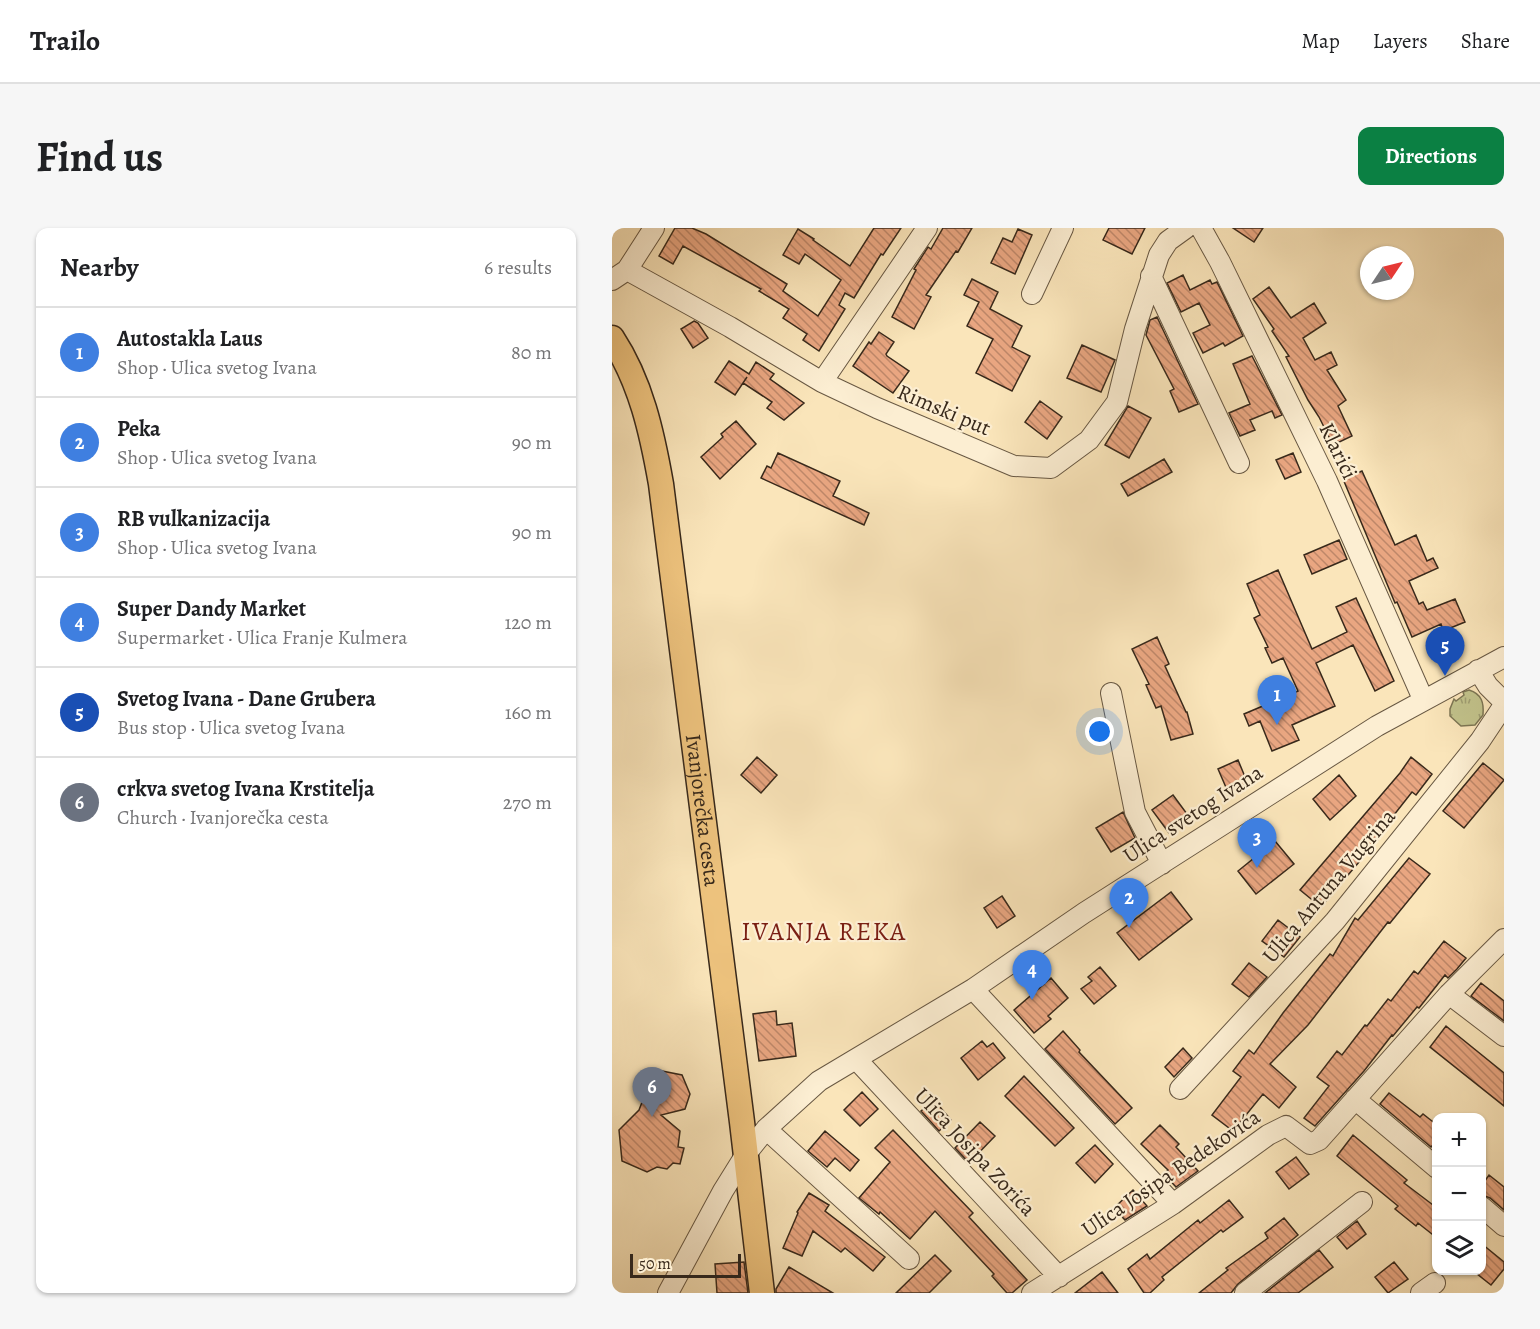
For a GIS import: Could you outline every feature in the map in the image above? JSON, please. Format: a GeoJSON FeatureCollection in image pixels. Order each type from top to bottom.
{"type":"FeatureCollection","features":[{"type":"Feature","properties":{"kind":"main road","name":"Ivanjorečka cesta"},"geometry":{"type":"LineString","coordinates":[[612,338],[638,389],[651,430],[661,484],[747,1154],[762,1293]]}},
{"type":"Feature","properties":{"kind":"street"},"geometry":{"type":"LineString","coordinates":[[620,275],[654,228]]}},
{"type":"Feature","properties":{"kind":"street"},"geometry":{"type":"LineString","coordinates":[[822,382],[927,228]]}},
{"type":"Feature","properties":{"kind":"street"},"geometry":{"type":"LineString","coordinates":[[1032,294],[1063,228]]}},
{"type":"Feature","properties":{"kind":"street","name":"Rimski put"},"geometry":{"type":"LineString","coordinates":[[620,275],[730,327],[822,382],[877,408],[1014,466],[1051,468],[1089,440],[1117,402],[1135,329],[1159,255],[1168,241],[1186,228]]}},
{"type":"Feature","properties":{"kind":"street","name":"Klarići"},"geometry":{"type":"LineString","coordinates":[[1201,228],[1220,262],[1327,481],[1423,699]]}},
{"type":"Feature","properties":{"kind":"street"},"geometry":{"type":"LineString","coordinates":[[1151,276],[1239,463]]}},
{"type":"Feature","properties":{"kind":"street","name":"Ulica svetog Ivana"},"geometry":{"type":"LineString","coordinates":[[668,1293],[723,1191],[747,1154],[766,1129],[819,1082],[973,989],[1084,913],[1339,749],[1423,699],[1504,657]]}},
{"type":"Feature","properties":{"kind":"street"},"geometry":{"type":"LineString","coordinates":[[1478,670],[1488,686],[1504,703]]}},
{"type":"Feature","properties":{"kind":"street"},"geometry":{"type":"LineString","coordinates":[[1111,693],[1135,812],[1162,864]]}},
{"type":"Feature","properties":{"kind":"street","name":"Ulica Antuna Vugrina"},"geometry":{"type":"LineString","coordinates":[[1180,1089],[1335,921],[1480,741],[1504,703]]}},
{"type":"Feature","properties":{"kind":"street","name":"Ulica Josipa Bedekovića"},"geometry":{"type":"LineString","coordinates":[[1032,1293],[1173,1204],[1268,1135],[1286,1125],[1310,1144],[1319,1140],[1449,994],[1504,939]]}},
{"type":"Feature","properties":{"kind":"street"},"geometry":{"type":"LineString","coordinates":[[973,989],[1173,1204]]}},
{"type":"Feature","properties":{"kind":"street"},"geometry":{"type":"LineString","coordinates":[[1449,994],[1504,1036]]}},
{"type":"Feature","properties":{"kind":"street","name":"Ulica Josipa Zorića"},"geometry":{"type":"LineString","coordinates":[[856,1059],[1059,1277]]}},
{"type":"Feature","properties":{"kind":"street"},"geometry":{"type":"LineString","coordinates":[[1355,1098],[1436,1167]]}},
{"type":"Feature","properties":{"kind":"street"},"geometry":{"type":"LineString","coordinates":[[766,1129],[909,1259]]}},
{"type":"Feature","properties":{"kind":"street"},"geometry":{"type":"LineString","coordinates":[[1245,1293],[1362,1202]]}},
{"type":"Feature","properties":{"kind":"street"},"geometry":{"type":"LineString","coordinates":[[1486,1210],[1504,1226]]}},
{"type":"Feature","properties":{"kind":"green space"},"geometry":{"type":"Polygon","coordinates":[[[1469,690],[1477,694],[1481,700],[1483,715],[1475,725],[1461,726],[1450,716],[1450,709],[1454,699],[1456,701],[1464,695],[1463,692],[1469,690]]]}},
{"type":"Feature","properties":{"kind":"building"},"geometry":{"type":"Polygon","coordinates":[[[675,228],[692,228],[706,234],[787,284],[783,291],[818,316],[841,280],[805,254],[799,264],[783,255],[798,229],[850,266],[874,228],[901,228],[883,255],[881,254],[854,298],[845,293],[839,305],[845,309],[819,351],[803,340],[807,334],[783,318],[789,309],[759,291],[761,289],[683,246],[673,264],[659,256],[675,228]]]}},
{"type":"Feature","properties":{"kind":"building"},"geometry":{"type":"Polygon","coordinates":[[[943,228],[972,228],[958,252],[956,251],[926,295],[931,297],[914,329],[892,317],[916,270],[914,269],[928,247],[931,249],[943,228]]]}},
{"type":"Feature","properties":{"kind":"building"},"geometry":{"type":"Polygon","coordinates":[[[1109,228],[1145,228],[1132,254],[1103,240],[1109,228]]]}},
{"type":"Feature","properties":{"kind":"building"},"geometry":{"type":"Polygon","coordinates":[[[1233,228],[1263,228],[1254,242],[1233,228]]]}},
{"type":"Feature","properties":{"kind":"building"},"geometry":{"type":"Polygon","coordinates":[[[1018,229],[1032,235],[1015,274],[991,263],[1003,238],[1012,242],[1018,229]]]}},
{"type":"Feature","properties":{"kind":"building"},"geometry":{"type":"Polygon","coordinates":[[[1183,275],[1190,290],[1210,280],[1212,284],[1217,282],[1243,336],[1225,346],[1223,343],[1203,353],[1193,333],[1210,325],[1199,303],[1181,312],[1167,283],[1183,275]]]}},
{"type":"Feature","properties":{"kind":"building"},"geometry":{"type":"Polygon","coordinates":[[[972,279],[998,292],[990,309],[1022,326],[1012,347],[1030,356],[1012,391],[976,373],[993,339],[967,326],[979,302],[964,295],[972,279]]]}},
{"type":"Feature","properties":{"kind":"building"},"geometry":{"type":"Polygon","coordinates":[[[1269,287],[1291,318],[1314,303],[1326,323],[1303,338],[1315,360],[1331,352],[1337,365],[1327,370],[1346,400],[1338,406],[1352,436],[1333,445],[1286,357],[1289,356],[1253,299],[1269,287]]]}},
{"type":"Feature","properties":{"kind":"building"},"geometry":{"type":"Polygon","coordinates":[[[1157,317],[1198,404],[1179,412],[1170,391],[1174,389],[1146,335],[1150,320],[1157,317]]]}},
{"type":"Feature","properties":{"kind":"building"},"geometry":{"type":"Polygon","coordinates":[[[694,321],[698,323],[708,338],[693,348],[681,329],[694,321]]]}},
{"type":"Feature","properties":{"kind":"building"},"geometry":{"type":"Polygon","coordinates":[[[879,332],[894,342],[887,356],[909,371],[893,393],[853,366],[869,342],[871,344],[879,332]]]}},
{"type":"Feature","properties":{"kind":"building"},"geometry":{"type":"Polygon","coordinates":[[[1082,345],[1115,360],[1101,392],[1067,378],[1082,345]]]}},
{"type":"Feature","properties":{"kind":"building"},"geometry":{"type":"Polygon","coordinates":[[[1252,356],[1282,415],[1275,418],[1272,411],[1250,420],[1255,430],[1240,436],[1229,413],[1250,404],[1233,364],[1252,356]]]}},
{"type":"Feature","properties":{"kind":"building"},"geometry":{"type":"Polygon","coordinates":[[[729,361],[749,374],[756,362],[774,374],[770,379],[804,403],[784,420],[767,408],[772,402],[743,383],[735,395],[715,382],[729,361]]]}},
{"type":"Feature","properties":{"kind":"building"},"geometry":{"type":"Polygon","coordinates":[[[1040,401],[1062,417],[1047,439],[1025,422],[1040,401]]]}},
{"type":"Feature","properties":{"kind":"building"},"geometry":{"type":"Polygon","coordinates":[[[1128,406],[1151,418],[1129,458],[1105,445],[1128,406]]]}},
{"type":"Feature","properties":{"kind":"building"},"geometry":{"type":"Polygon","coordinates":[[[736,421],[756,444],[720,479],[701,457],[723,437],[721,434],[736,421]]]}},
{"type":"Feature","properties":{"kind":"building"},"geometry":{"type":"Polygon","coordinates":[[[778,453],[840,481],[833,496],[869,513],[864,525],[761,478],[767,466],[771,468],[778,453]]]}},
{"type":"Feature","properties":{"kind":"building"},"geometry":{"type":"Polygon","coordinates":[[[1293,453],[1301,472],[1285,479],[1276,460],[1293,453]]]}},
{"type":"Feature","properties":{"kind":"building"},"geometry":{"type":"Polygon","coordinates":[[[1164,459],[1172,472],[1128,496],[1121,484],[1164,459]]]}},
{"type":"Feature","properties":{"kind":"building"},"geometry":{"type":"Polygon","coordinates":[[[1362,471],[1395,545],[1416,535],[1427,561],[1433,558],[1438,568],[1409,581],[1419,604],[1423,602],[1427,610],[1455,599],[1465,622],[1443,631],[1441,624],[1412,637],[1397,602],[1395,603],[1343,479],[1362,471]]]}},
{"type":"Feature","properties":{"kind":"building"},"geometry":{"type":"Polygon","coordinates":[[[1339,540],[1347,559],[1312,574],[1304,555],[1339,540]]]}},
{"type":"Feature","properties":{"kind":"building"},"geometry":{"type":"Polygon","coordinates":[[[1278,570],[1312,649],[1347,632],[1336,607],[1356,598],[1394,681],[1375,691],[1353,645],[1316,663],[1335,706],[1292,725],[1299,740],[1272,751],[1260,721],[1249,726],[1244,714],[1298,691],[1283,658],[1272,663],[1265,648],[1268,647],[1254,618],[1260,615],[1247,584],[1278,570]]]}},
{"type":"Feature","properties":{"kind":"building"},"geometry":{"type":"Polygon","coordinates":[[[1157,637],[1169,664],[1165,666],[1187,712],[1193,734],[1171,740],[1161,706],[1156,708],[1146,685],[1149,684],[1132,649],[1157,637]]]}},
{"type":"Feature","properties":{"kind":"building"},"geometry":{"type":"Polygon","coordinates":[[[757,757],[777,775],[761,793],[741,775],[757,757]]]}},
{"type":"Feature","properties":{"kind":"building"},"geometry":{"type":"Polygon","coordinates":[[[1411,757],[1432,774],[1416,795],[1412,792],[1379,834],[1381,836],[1321,907],[1300,890],[1400,773],[1411,757]]]}},
{"type":"Feature","properties":{"kind":"building"},"geometry":{"type":"Polygon","coordinates":[[[1238,760],[1248,784],[1228,792],[1218,769],[1238,760]]]}},
{"type":"Feature","properties":{"kind":"building"},"geometry":{"type":"Polygon","coordinates":[[[1483,763],[1504,780],[1464,828],[1443,811],[1483,763]]]}},
{"type":"Feature","properties":{"kind":"building"},"geometry":{"type":"Polygon","coordinates":[[[1339,775],[1356,796],[1330,820],[1313,799],[1339,775]]]}},
{"type":"Feature","properties":{"kind":"building"},"geometry":{"type":"Polygon","coordinates":[[[1173,795],[1190,818],[1169,833],[1152,810],[1173,795]]]}},
{"type":"Feature","properties":{"kind":"building"},"geometry":{"type":"Polygon","coordinates":[[[1123,812],[1135,838],[1111,852],[1096,828],[1123,812]]]}},
{"type":"Feature","properties":{"kind":"building"},"geometry":{"type":"Polygon","coordinates":[[[1275,841],[1294,864],[1256,894],[1238,871],[1275,841]]]}},
{"type":"Feature","properties":{"kind":"building"},"geometry":{"type":"Polygon","coordinates":[[[1409,858],[1430,874],[1390,923],[1388,922],[1308,1025],[1270,1064],[1296,1087],[1279,1108],[1263,1094],[1233,1131],[1212,1115],[1241,1077],[1233,1071],[1249,1050],[1254,1054],[1330,954],[1333,956],[1355,918],[1358,920],[1409,858]]]}},
{"type":"Feature","properties":{"kind":"building"},"geometry":{"type":"Polygon","coordinates":[[[1171,892],[1192,919],[1139,960],[1117,933],[1171,892]]]}},
{"type":"Feature","properties":{"kind":"building"},"geometry":{"type":"Polygon","coordinates":[[[1002,896],[1015,916],[997,928],[984,908],[1002,896]]]}},
{"type":"Feature","properties":{"kind":"building"},"geometry":{"type":"Polygon","coordinates":[[[1278,920],[1300,937],[1284,957],[1262,941],[1278,920]]]}},
{"type":"Feature","properties":{"kind":"building"},"geometry":{"type":"Polygon","coordinates":[[[1444,941],[1466,958],[1448,978],[1445,975],[1419,1008],[1417,1007],[1392,1035],[1364,1071],[1315,1126],[1304,1118],[1329,1086],[1317,1077],[1337,1051],[1342,1055],[1388,999],[1391,1001],[1414,971],[1418,974],[1444,941]]]}},
{"type":"Feature","properties":{"kind":"building"},"geometry":{"type":"Polygon","coordinates":[[[1249,963],[1267,977],[1249,997],[1232,984],[1249,963]]]}},
{"type":"Feature","properties":{"kind":"building"},"geometry":{"type":"Polygon","coordinates":[[[1100,967],[1116,986],[1094,1004],[1081,989],[1092,981],[1088,977],[1100,967]]]}},
{"type":"Feature","properties":{"kind":"building"},"geometry":{"type":"Polygon","coordinates":[[[1051,978],[1068,998],[1048,1016],[1051,1019],[1034,1033],[1014,1010],[1051,978]]]}},
{"type":"Feature","properties":{"kind":"building"},"geometry":{"type":"Polygon","coordinates":[[[1481,983],[1504,1001],[1504,1021],[1471,996],[1481,983]]]}},
{"type":"Feature","properties":{"kind":"building"},"geometry":{"type":"Polygon","coordinates":[[[776,1011],[777,1025],[792,1023],[796,1056],[759,1061],[753,1014],[776,1011]]]}},
{"type":"Feature","properties":{"kind":"building"},"geometry":{"type":"Polygon","coordinates":[[[1446,1026],[1504,1073],[1504,1106],[1430,1047],[1446,1026]]]}},
{"type":"Feature","properties":{"kind":"building"},"geometry":{"type":"Polygon","coordinates":[[[1063,1031],[1080,1050],[1079,1052],[1132,1108],[1115,1124],[1045,1049],[1063,1031]]]}},
{"type":"Feature","properties":{"kind":"building"},"geometry":{"type":"Polygon","coordinates":[[[982,1041],[987,1047],[993,1043],[1005,1058],[978,1080],[961,1058],[982,1041]]]}},
{"type":"Feature","properties":{"kind":"building"},"geometry":{"type":"Polygon","coordinates":[[[1183,1048],[1192,1058],[1174,1077],[1165,1067],[1183,1048]]]}},
{"type":"Feature","properties":{"kind":"building"},"geometry":{"type":"Polygon","coordinates":[[[657,1070],[682,1075],[690,1094],[685,1109],[661,1115],[680,1131],[678,1147],[684,1148],[680,1164],[673,1163],[667,1169],[657,1167],[647,1172],[622,1161],[619,1130],[639,1110],[650,1077],[657,1070]]]}},
{"type":"Feature","properties":{"kind":"building"},"geometry":{"type":"Polygon","coordinates":[[[1024,1076],[1074,1128],[1055,1146],[1005,1096],[1024,1076]]]}},
{"type":"Feature","properties":{"kind":"building"},"geometry":{"type":"Polygon","coordinates":[[[862,1092],[878,1109],[860,1126],[844,1110],[862,1092]]]}},
{"type":"Feature","properties":{"kind":"building"},"geometry":{"type":"Polygon","coordinates":[[[1389,1093],[1420,1117],[1423,1114],[1432,1121],[1432,1146],[1431,1147],[1380,1104],[1389,1093]]]}},
{"type":"Feature","properties":{"kind":"building"},"geometry":{"type":"Polygon","coordinates":[[[934,1100],[951,1120],[939,1131],[921,1111],[934,1100]]]}},
{"type":"Feature","properties":{"kind":"building"},"geometry":{"type":"Polygon","coordinates":[[[980,1122],[995,1136],[969,1163],[955,1148],[980,1122]]]}},
{"type":"Feature","properties":{"kind":"building"},"geometry":{"type":"Polygon","coordinates":[[[1160,1125],[1179,1144],[1176,1147],[1198,1171],[1176,1187],[1164,1174],[1168,1170],[1141,1144],[1160,1125]]]}},
{"type":"Feature","properties":{"kind":"building"},"geometry":{"type":"Polygon","coordinates":[[[893,1130],[973,1213],[969,1217],[1027,1280],[1012,1293],[1007,1293],[992,1276],[994,1274],[935,1211],[910,1239],[880,1212],[879,1214],[859,1198],[890,1162],[875,1148],[893,1130]]]}},
{"type":"Feature","properties":{"kind":"building"},"geometry":{"type":"Polygon","coordinates":[[[825,1131],[859,1160],[850,1171],[835,1158],[827,1167],[808,1151],[825,1131]]]}},
{"type":"Feature","properties":{"kind":"building"},"geometry":{"type":"Polygon","coordinates":[[[1353,1135],[1407,1180],[1404,1183],[1432,1204],[1432,1234],[1418,1223],[1416,1226],[1395,1209],[1398,1206],[1337,1156],[1353,1135]]]}},
{"type":"Feature","properties":{"kind":"building"},"geometry":{"type":"Polygon","coordinates":[[[1095,1145],[1113,1164],[1095,1183],[1076,1163],[1095,1145]]]}},
{"type":"Feature","properties":{"kind":"building"},"geometry":{"type":"Polygon","coordinates":[[[1296,1157],[1309,1174],[1289,1189],[1276,1172],[1296,1157]]]}},
{"type":"Feature","properties":{"kind":"building"},"geometry":{"type":"Polygon","coordinates":[[[1489,1175],[1504,1187],[1504,1210],[1486,1196],[1486,1179],[1489,1175]]]}},
{"type":"Feature","properties":{"kind":"building"},"geometry":{"type":"Polygon","coordinates":[[[1133,1190],[1147,1206],[1125,1220],[1114,1208],[1133,1190]]]}},
{"type":"Feature","properties":{"kind":"building"},"geometry":{"type":"Polygon","coordinates":[[[809,1193],[829,1205],[825,1211],[885,1257],[873,1271],[845,1248],[841,1252],[813,1231],[802,1256],[783,1248],[797,1212],[809,1193]]]}},
{"type":"Feature","properties":{"kind":"building"},"geometry":{"type":"Polygon","coordinates":[[[1229,1200],[1243,1217],[1223,1232],[1221,1230],[1162,1277],[1164,1280],[1150,1293],[1144,1293],[1128,1269],[1147,1254],[1150,1259],[1198,1220],[1200,1223],[1229,1200]]]}},
{"type":"Feature","properties":{"kind":"building"},"geometry":{"type":"Polygon","coordinates":[[[1284,1218],[1298,1235],[1238,1284],[1231,1293],[1199,1293],[1228,1270],[1226,1268],[1268,1238],[1265,1233],[1284,1218]]]}},
{"type":"Feature","properties":{"kind":"building"},"geometry":{"type":"Polygon","coordinates":[[[1357,1221],[1366,1234],[1347,1249],[1337,1237],[1357,1221]]]}},
{"type":"Feature","properties":{"kind":"building"},"geometry":{"type":"Polygon","coordinates":[[[1486,1247],[1504,1262],[1504,1269],[1491,1285],[1478,1275],[1486,1275],[1486,1247]]]}},
{"type":"Feature","properties":{"kind":"building"},"geometry":{"type":"Polygon","coordinates":[[[1319,1250],[1333,1267],[1298,1293],[1265,1293],[1319,1250]]]}},
{"type":"Feature","properties":{"kind":"building"},"geometry":{"type":"Polygon","coordinates":[[[935,1255],[951,1271],[929,1293],[896,1293],[935,1255]]]}},
{"type":"Feature","properties":{"kind":"building"},"geometry":{"type":"Polygon","coordinates":[[[744,1262],[748,1293],[717,1293],[715,1264],[744,1262]]]}},
{"type":"Feature","properties":{"kind":"building"},"geometry":{"type":"Polygon","coordinates":[[[1394,1262],[1408,1279],[1388,1293],[1375,1277],[1394,1262]]]}},
{"type":"Feature","properties":{"kind":"building"},"geometry":{"type":"Polygon","coordinates":[[[789,1267],[833,1293],[776,1293],[789,1267]]]}},
{"type":"Feature","properties":{"kind":"building"},"geometry":{"type":"Polygon","coordinates":[[[1102,1272],[1118,1293],[1075,1293],[1102,1272]]]}},
{"type":"Feature","properties":{"kind":"place","name":"Svetog Ivana - Dane Grubera"},"geometry":{"type":"Point","coordinates":[1445,676]}},
{"type":"Feature","properties":{"kind":"place","name":"Autostakla Laus"},"geometry":{"type":"Point","coordinates":[1277,725]}},
{"type":"Feature","properties":{"kind":"place","name":"RB vulkanizacija"},"geometry":{"type":"Point","coordinates":[1257,868]}},
{"type":"Feature","properties":{"kind":"place","name":"Peka"},"geometry":{"type":"Point","coordinates":[1129,928]}},
{"type":"Feature","properties":{"kind":"place","name":"Super Dandy Market"},"geometry":{"type":"Point","coordinates":[1032,1000]}},
{"type":"Feature","properties":{"kind":"place","name":"crkva svetog Ivana Krstitelja"},"geometry":{"type":"Point","coordinates":[652,1117]}},
{"type":"Feature","properties":{"kind":"district","name":"IVANJA REKA"},"geometry":{"type":"Point","coordinates":[824,931]}}]}
